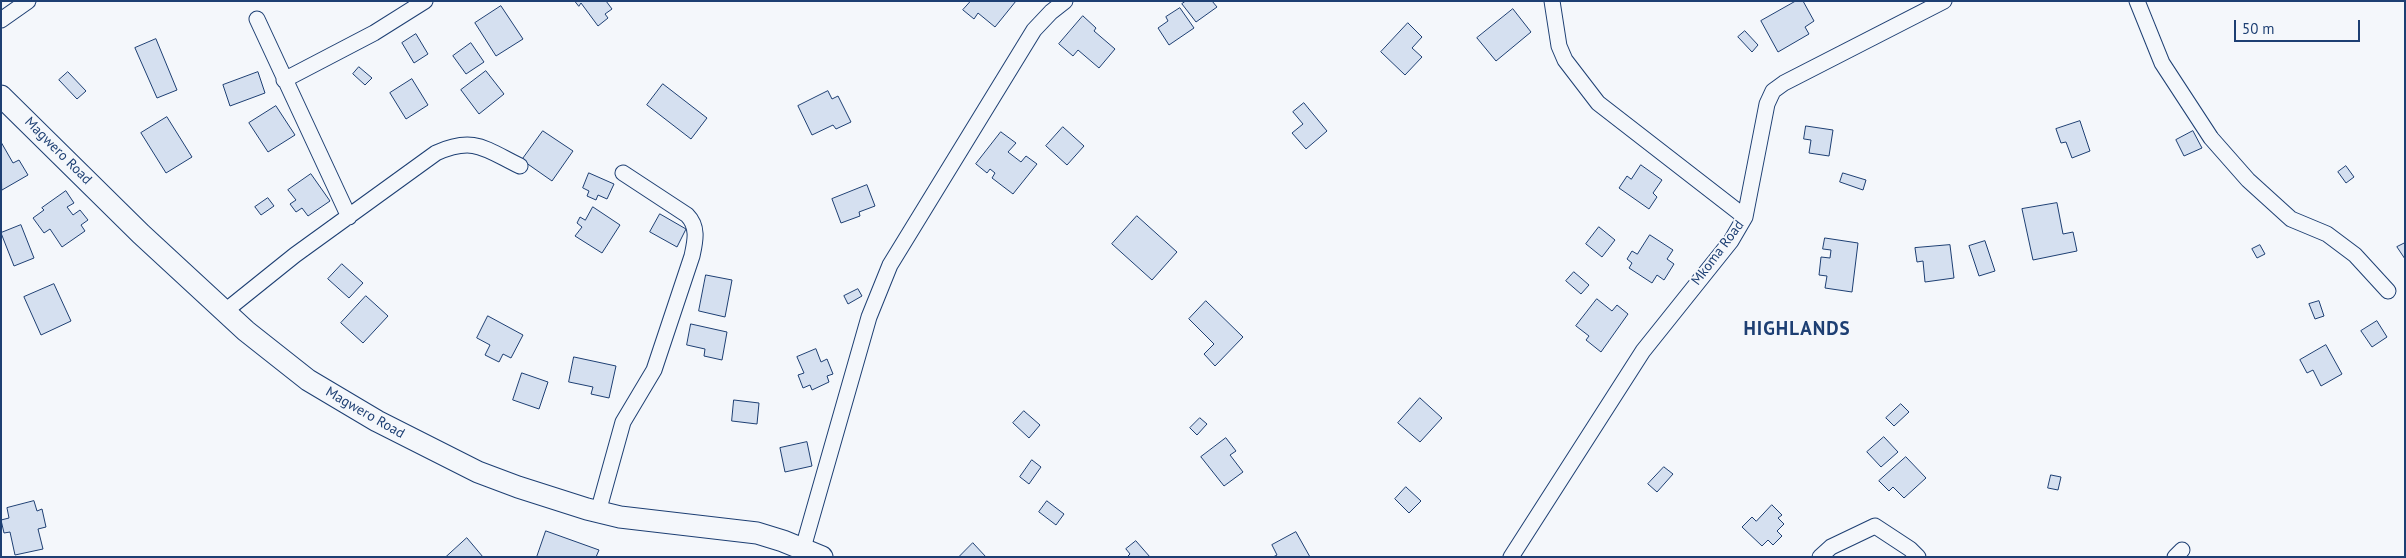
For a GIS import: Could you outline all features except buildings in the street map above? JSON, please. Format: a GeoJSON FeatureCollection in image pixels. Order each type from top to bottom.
{"type":"FeatureCollection","features":[{"type":"Feature","properties":{"kind":"street"},"geometry":{"type":"LineString","coordinates":[[1,20],[28,1]]}},
{"type":"Feature","properties":{"kind":"street"},"geometry":{"type":"LineString","coordinates":[[284,80],[374,33],[425,1]]}},
{"type":"Feature","properties":{"kind":"street"},"geometry":{"type":"LineString","coordinates":[[812,552],[869,317],[890,265],[1034,30],[1050,12],[1065,1]]}},
{"type":"Feature","properties":{"kind":"street"},"geometry":{"type":"LineString","coordinates":[[1552,1],[1559,46],[1565,60],[1598,102],[1745,217]]}},
{"type":"Feature","properties":{"kind":"street","name":"Mkoma Road"},"geometry":{"type":"LineString","coordinates":[[1511,557],[1643,351],[1730,241],[1745,217],[1767,104],[1773,91],[1784,83],[1944,1]]}},
{"type":"Feature","properties":{"kind":"street"},"geometry":{"type":"LineString","coordinates":[[2137,1],[2162,62],[2211,138],[2248,180],[2291,219],[2327,234],[2355,255],[2388,291]]}},
{"type":"Feature","properties":{"kind":"street"},"geometry":{"type":"LineString","coordinates":[[257,19],[349,217]]}},
{"type":"Feature","properties":{"kind":"street","name":"Magwero Road"},"geometry":{"type":"LineString","coordinates":[[1,96],[224,312],[308,380],[384,425],[478,472],[518,487],[598,512],[649,521],[756,533],[812,552]]}},
{"type":"Feature","properties":{"kind":"street"},"geometry":{"type":"LineString","coordinates":[[224,312],[295,255],[436,153],[454,145],[478,145],[520,166]]}},
{"type":"Feature","properties":{"kind":"street"},"geometry":{"type":"LineString","coordinates":[[598,512],[623,422],[654,370],[692,256],[695,239],[694,226],[687,215],[623,172]]}},
{"type":"Feature","properties":{"kind":"street"},"geometry":{"type":"LineString","coordinates":[[1820,557],[1831,548],[1874,526],[1910,549],[1918,557]]}},
{"type":"Feature","properties":{"kind":"district","name":"HIGHLANDS"},"geometry":{"type":"Point","coordinates":[1797,330]}}]}
